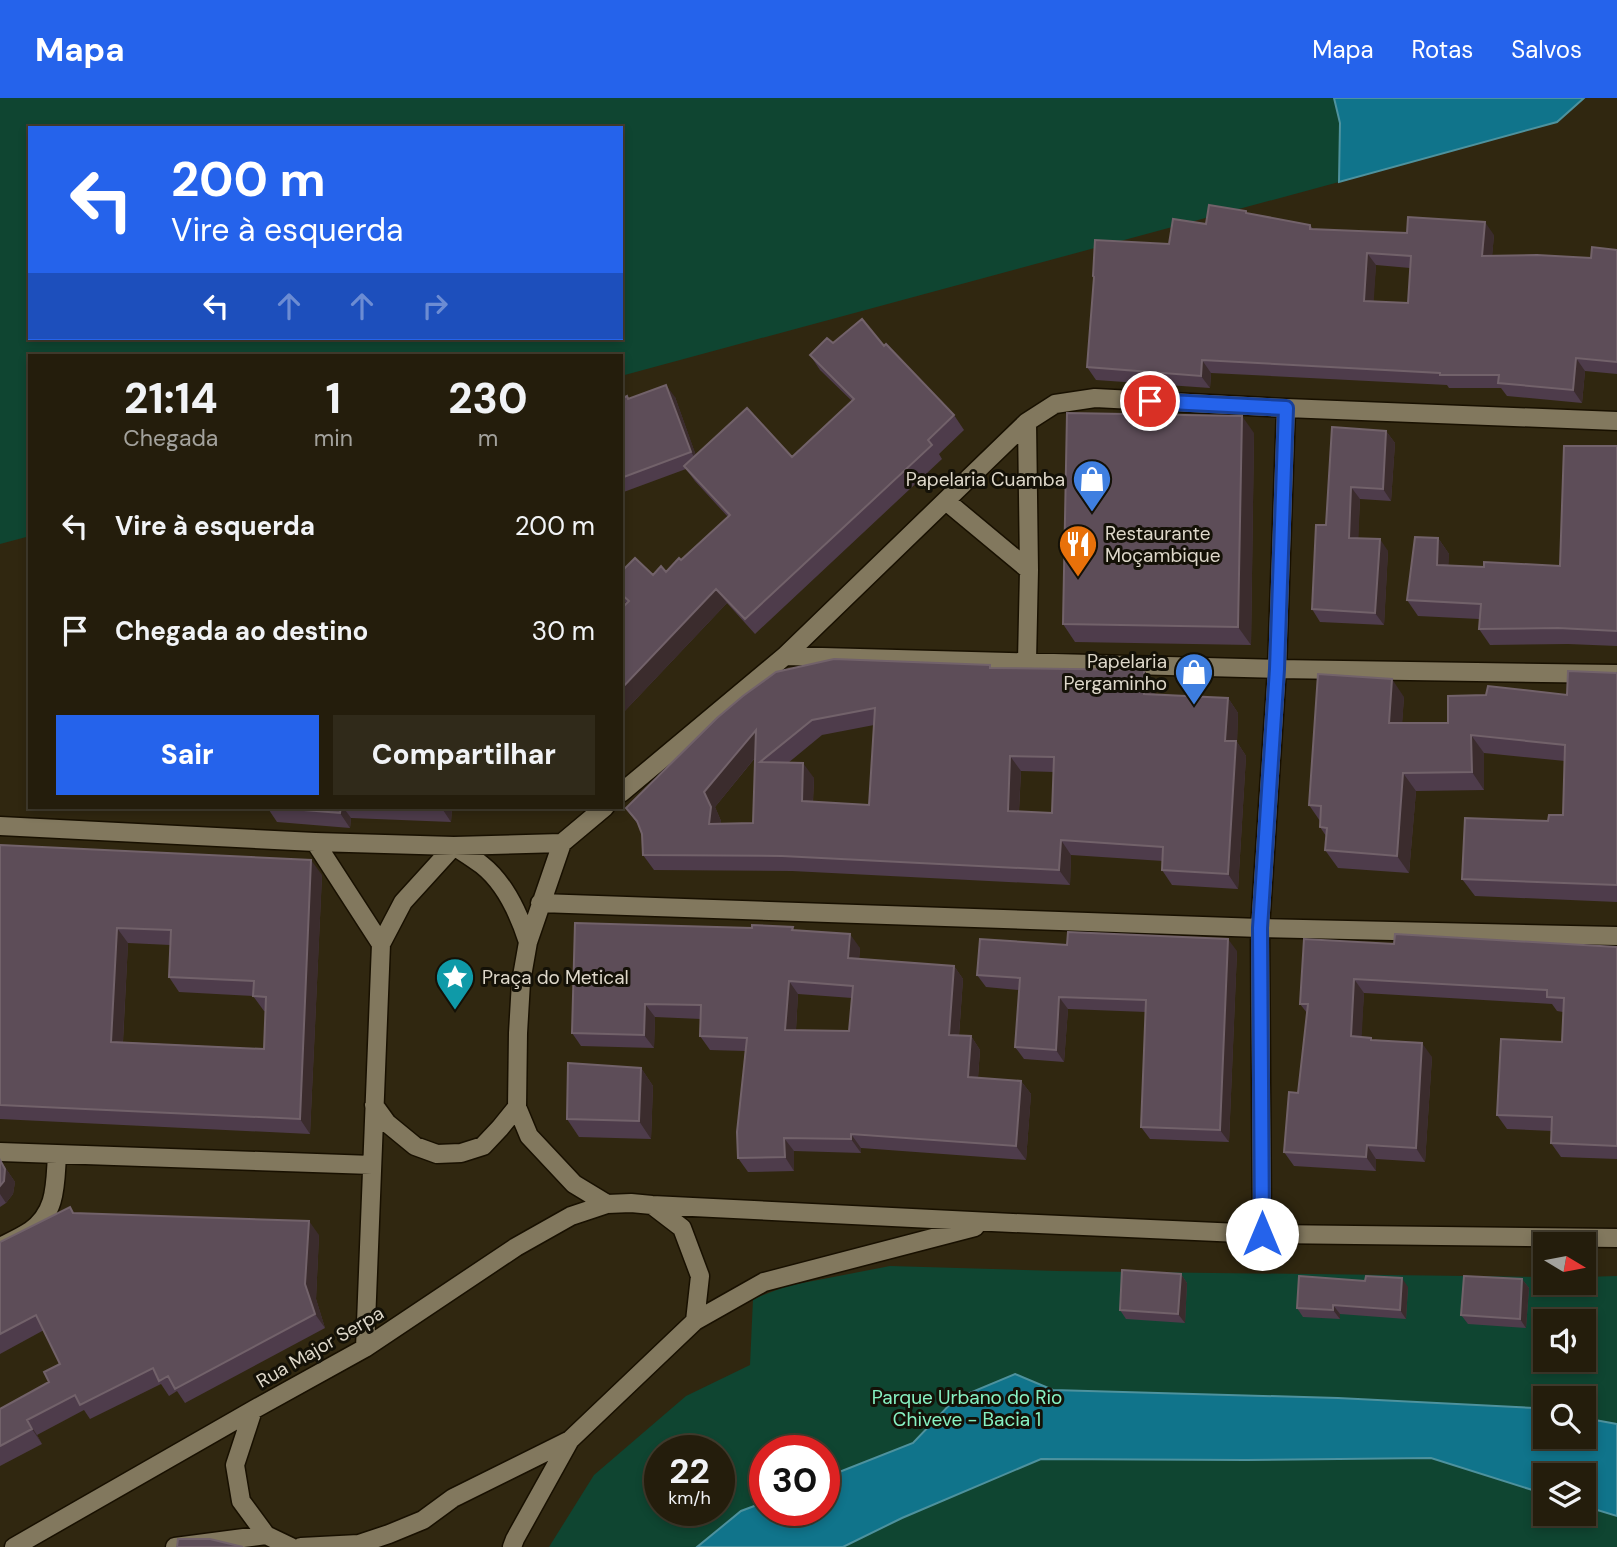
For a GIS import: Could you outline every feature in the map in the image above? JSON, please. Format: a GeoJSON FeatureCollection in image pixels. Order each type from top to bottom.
{"type":"FeatureCollection","features":[{"type":"Feature","properties":{"kind":"street"},"geometry":{"type":"LineString","coordinates":[[623,791],[785,656],[1027,422],[1055,404],[1095,398],[1617,421]]}},
{"type":"Feature","properties":{"kind":"street"},"geometry":{"type":"LineString","coordinates":[[1262,1234],[1260,928],[1277,669],[1286,408]]}},
{"type":"Feature","properties":{"kind":"street"},"geometry":{"type":"LineString","coordinates":[[1027,422],[1027,661]]}},
{"type":"Feature","properties":{"kind":"street"},"geometry":{"type":"LineString","coordinates":[[946,501],[1029,570]]}},
{"type":"Feature","properties":{"kind":"street"},"geometry":{"type":"LineString","coordinates":[[785,656],[1277,669],[1617,674]]}},
{"type":"Feature","properties":{"kind":"street"},"geometry":{"type":"LineString","coordinates":[[603,809],[562,843],[528,943],[521,982],[517,1107],[529,1136],[538,1146],[574,1184],[607,1204]]}},
{"type":"Feature","properties":{"kind":"street"},"geometry":{"type":"LineString","coordinates":[[0,826],[315,842],[454,846],[562,843]]}},
{"type":"Feature","properties":{"kind":"street"},"geometry":{"type":"LineString","coordinates":[[315,842],[381,944]]}},
{"type":"Feature","properties":{"kind":"street"},"geometry":{"type":"LineString","coordinates":[[454,846],[497,879],[511,902],[528,943]]}},
{"type":"Feature","properties":{"kind":"street"},"geometry":{"type":"LineString","coordinates":[[365,1348],[381,944],[403,902],[454,846]]}},
{"type":"Feature","properties":{"kind":"street"},"geometry":{"type":"LineString","coordinates":[[540,903],[1260,928],[1617,936]]}},
{"type":"Feature","properties":{"kind":"street"},"geometry":{"type":"LineString","coordinates":[[374,1105],[387,1124],[415,1146],[437,1154],[461,1153],[483,1146],[517,1107]]}},
{"type":"Feature","properties":{"kind":"street"},"geometry":{"type":"LineString","coordinates":[[0,1152],[372,1165]]}},
{"type":"Feature","properties":{"kind":"street"},"geometry":{"type":"LineString","coordinates":[[0,1247],[30,1231],[46,1216],[54,1197],[57,1155]]}},
{"type":"Feature","properties":{"kind":"street","name":"Rua Major Serpa"},"geometry":{"type":"LineString","coordinates":[[13,1547],[365,1348],[516,1247],[570,1216],[607,1204],[1262,1234],[1617,1238]]}},
{"type":"Feature","properties":{"kind":"street"},"geometry":{"type":"LineString","coordinates":[[652,1205],[681,1228],[701,1276],[695,1321]]}},
{"type":"Feature","properties":{"kind":"street"},"geometry":{"type":"LineString","coordinates":[[512,1547],[570,1440],[695,1321],[764,1282],[992,1222]]}},
{"type":"Feature","properties":{"kind":"street"},"geometry":{"type":"LineString","coordinates":[[253,1410],[235,1465],[241,1501],[266,1535],[291,1547]]}},
{"type":"Feature","properties":{"kind":"street"},"geometry":{"type":"LineString","coordinates":[[301,1547],[359,1544],[389,1534],[423,1520],[453,1498],[570,1440]]}},
{"type":"Feature","properties":{"kind":"street"},"geometry":{"type":"LineString","coordinates":[[175,1547],[266,1535]]}},
{"type":"Feature","properties":{"kind":"green space"},"geometry":{"type":"Polygon","coordinates":[[[0,98],[1334,98],[1340,123],[1339,182],[623,375],[623,354],[28,354],[28,537],[0,544],[0,98]]]}},
{"type":"Feature","properties":{"kind":"green space","name":"Parque Urbano do Rio Chiveve - Bacia 1"},"geometry":{"type":"Polygon","coordinates":[[[890,1266],[1058,1271],[1533,1277],[1533,1295],[1596,1295],[1596,1277],[1617,1276],[1617,1547],[549,1547],[594,1475],[686,1396],[750,1365],[753,1299],[787,1286],[890,1266]]]}},
{"type":"Feature","properties":{"kind":"water"},"geometry":{"type":"Polygon","coordinates":[[[1334,98],[1584,98],[1557,122],[1339,182],[1340,123],[1334,98]]]}},
{"type":"Feature","properties":{"kind":"water"},"geometry":{"type":"Polygon","coordinates":[[[1015,1374],[1053,1390],[1338,1398],[1533,1408],[1533,1449],[1596,1449],[1596,1420],[1617,1424],[1617,1516],[1596,1510],[1596,1463],[1533,1463],[1533,1490],[1431,1458],[1041,1459],[902,1518],[843,1547],[697,1547],[723,1526],[735,1526],[735,1516],[749,1508],[749,1526],[840,1526],[840,1472],[913,1443],[955,1399],[1015,1374]]]}},
{"type":"Feature","properties":{"kind":"building"},"geometry":{"type":"Polygon","coordinates":[[[1209,205],[1310,225],[1310,229],[1407,233],[1408,217],[1485,222],[1482,256],[1591,258],[1592,247],[1617,250],[1617,362],[1576,358],[1573,390],[1498,383],[1499,375],[1440,375],[1202,360],[1201,376],[1087,367],[1095,240],[1169,244],[1173,219],[1206,224],[1209,205]],[[1367,253],[1364,301],[1408,303],[1411,256],[1367,253]]]}},
{"type":"Feature","properties":{"kind":"building"},"geometry":{"type":"Polygon","coordinates":[[[862,319],[884,346],[886,344],[954,415],[928,440],[932,445],[745,619],[716,589],[623,687],[623,607],[629,601],[623,596],[623,570],[635,558],[653,575],[661,566],[666,572],[730,515],[684,466],[747,408],[792,457],[854,399],[810,355],[827,338],[833,343],[862,319]]]}},
{"type":"Feature","properties":{"kind":"building"},"geometry":{"type":"Polygon","coordinates":[[[666,385],[691,452],[623,477],[623,398],[627,396],[628,399],[666,385]]]}},
{"type":"Feature","properties":{"kind":"building"},"geometry":{"type":"Polygon","coordinates":[[[1067,413],[1242,416],[1238,627],[1063,624],[1067,413]]]}},
{"type":"Feature","properties":{"kind":"building"},"geometry":{"type":"Polygon","coordinates":[[[1332,427],[1386,431],[1383,489],[1351,487],[1349,538],[1380,539],[1375,613],[1312,609],[1316,525],[1326,525],[1332,427]]]}},
{"type":"Feature","properties":{"kind":"building"},"geometry":{"type":"Polygon","coordinates":[[[1564,446],[1617,446],[1617,631],[1558,628],[1479,629],[1481,604],[1407,600],[1415,537],[1438,538],[1437,565],[1484,567],[1484,562],[1560,566],[1564,446]]]}},
{"type":"Feature","properties":{"kind":"building"},"geometry":{"type":"Polygon","coordinates":[[[834,659],[990,665],[990,668],[1144,670],[1144,694],[1228,698],[1225,741],[1236,741],[1228,874],[1162,870],[1163,847],[1061,840],[1059,870],[782,856],[643,855],[642,834],[637,821],[626,808],[717,718],[776,672],[834,659]],[[875,708],[812,720],[760,762],[803,763],[802,801],[869,805],[875,708]],[[756,730],[704,792],[711,807],[709,824],[753,823],[756,730]],[[1010,756],[1008,811],[1052,813],[1054,757],[1010,756]]]}},
{"type":"Feature","properties":{"kind":"building"},"geometry":{"type":"Polygon","coordinates":[[[1568,671],[1617,673],[1617,885],[1462,879],[1465,818],[1548,821],[1549,815],[1563,815],[1565,745],[1471,735],[1472,772],[1403,773],[1397,856],[1325,850],[1327,828],[1320,827],[1321,806],[1309,805],[1318,674],[1392,679],[1389,723],[1448,723],[1448,696],[1486,695],[1488,686],[1567,695],[1568,671]]]}},
{"type":"Feature","properties":{"kind":"building"},"geometry":{"type":"Polygon","coordinates":[[[291,809],[341,809],[340,813],[291,809]]]}},
{"type":"Feature","properties":{"kind":"building"},"geometry":{"type":"Polygon","coordinates":[[[0,845],[311,860],[300,1119],[0,1105],[0,845]],[[117,928],[111,1042],[264,1049],[266,997],[253,996],[254,981],[169,977],[171,930],[117,928]]]}},
{"type":"Feature","properties":{"kind":"building"},"geometry":{"type":"Polygon","coordinates":[[[575,923],[752,928],[752,925],[850,934],[848,958],[954,966],[949,1035],[971,1036],[968,1077],[1021,1081],[1016,1146],[851,1134],[851,1139],[784,1138],[785,1157],[738,1158],[737,1132],[747,1038],[700,1036],[701,1005],[645,1004],[644,1035],[572,1033],[575,923]],[[789,981],[785,1030],[849,1031],[853,986],[789,981]]]}},
{"type":"Feature","properties":{"kind":"building"},"geometry":{"type":"Polygon","coordinates":[[[1068,932],[1228,939],[1220,1130],[1141,1127],[1146,1000],[1059,997],[1056,1050],[1015,1047],[1020,978],[977,975],[980,939],[1067,945],[1068,932]]]}},
{"type":"Feature","properties":{"kind":"building"},"geometry":{"type":"Polygon","coordinates":[[[1395,934],[1617,947],[1617,1146],[1551,1143],[1552,1117],[1497,1115],[1501,1039],[1562,1042],[1564,998],[1547,997],[1547,990],[1354,979],[1351,1036],[1422,1043],[1416,1148],[1367,1145],[1366,1157],[1284,1152],[1289,1092],[1298,1093],[1308,1004],[1300,1004],[1304,939],[1394,944],[1395,934]]]}},
{"type":"Feature","properties":{"kind":"building"},"geometry":{"type":"Polygon","coordinates":[[[568,1063],[641,1068],[639,1121],[567,1119],[568,1063]]]}},
{"type":"Feature","properties":{"kind":"building"},"geometry":{"type":"Polygon","coordinates":[[[0,1160],[5,1169],[4,1181],[0,1186],[0,1160]]]}},
{"type":"Feature","properties":{"kind":"building"},"geometry":{"type":"Polygon","coordinates":[[[70,1207],[73,1213],[309,1221],[305,1284],[315,1314],[175,1389],[168,1376],[159,1381],[153,1368],[80,1405],[75,1395],[27,1420],[32,1429],[0,1446],[0,1409],[49,1382],[44,1372],[60,1364],[36,1315],[0,1334],[0,1242],[70,1207]]]}},
{"type":"Feature","properties":{"kind":"building"},"geometry":{"type":"Polygon","coordinates":[[[1122,1270],[1181,1274],[1178,1314],[1120,1310],[1122,1270]]]}},
{"type":"Feature","properties":{"kind":"building"},"geometry":{"type":"Polygon","coordinates":[[[1299,1276],[1365,1281],[1366,1276],[1402,1278],[1400,1310],[1333,1305],[1333,1310],[1297,1308],[1299,1276]]]}},
{"type":"Feature","properties":{"kind":"building"},"geometry":{"type":"Polygon","coordinates":[[[1464,1276],[1522,1279],[1520,1319],[1461,1315],[1464,1276]]]}},
{"type":"Feature","properties":{"kind":"building"},"geometry":{"type":"Polygon","coordinates":[[[178,1539],[210,1539],[243,1547],[177,1547],[178,1539]]]}},
{"type":"Feature","properties":{"kind":"place","name":"Papelaria Cuamba"},"geometry":{"type":"Point","coordinates":[1092,513]}},
{"type":"Feature","properties":{"kind":"place","name":"Restaurante Moçambique"},"geometry":{"type":"Point","coordinates":[1078,578]}},
{"type":"Feature","properties":{"kind":"place","name":"Papelaria Pergaminho"},"geometry":{"type":"Point","coordinates":[1194,706]}},
{"type":"Feature","properties":{"kind":"place","name":"Praça do Metical"},"geometry":{"type":"Point","coordinates":[455,1011]}},
{"type":"Feature","properties":{"kind":"route"},"geometry":{"type":"LineString","coordinates":[[1150,401],[1286,408],[1277,669],[1260,928],[1262,1234]]}}]}
